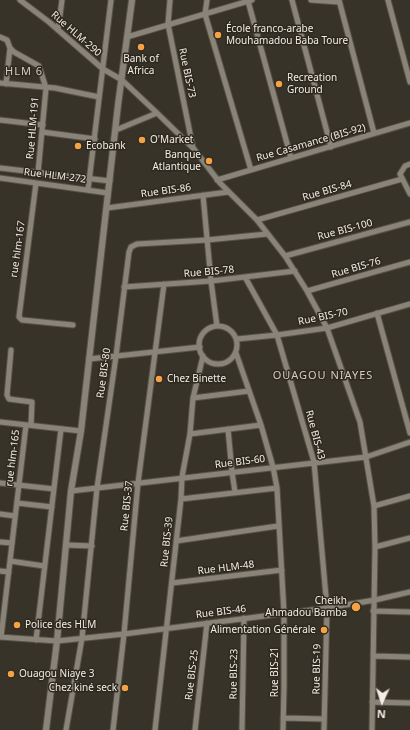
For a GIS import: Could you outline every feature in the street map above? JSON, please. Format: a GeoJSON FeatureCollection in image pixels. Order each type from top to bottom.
{"type":"FeatureCollection","features":[{"type":"Feature","properties":{"kind":"street","name":"Rue HLM-290"},"geometry":{"type":"LineString","coordinates":[[20,0],[58,30],[103,69],[122,80],[194,149],[217,180],[257,220],[285,256],[307,291],[327,328],[360,422],[374,506],[376,547],[375,600],[373,610],[374,656],[372,730]]}},
{"type":"Feature","properties":{"kind":"street"},"geometry":{"type":"LineString","coordinates":[[58,30],[62,0]]}},
{"type":"Feature","properties":{"kind":"street"},"geometry":{"type":"LineString","coordinates":[[88,190],[111,0]]}},
{"type":"Feature","properties":{"kind":"street"},"geometry":{"type":"LineString","coordinates":[[46,730],[57,641],[71,491],[81,431],[132,0]]}},
{"type":"Feature","properties":{"kind":"street","name":"Rue BIS-73"},"geometry":{"type":"LineString","coordinates":[[170,0],[168,24],[194,149]]}},
{"type":"Feature","properties":{"kind":"street"},"geometry":{"type":"LineString","coordinates":[[207,0],[205,14],[251,170]]}},
{"type":"Feature","properties":{"kind":"street"},"geometry":{"type":"LineString","coordinates":[[292,0],[330,146]]}},
{"type":"Feature","properties":{"kind":"street"},"geometry":{"type":"LineString","coordinates":[[311,0],[339,1],[374,134]]}},
{"type":"Feature","properties":{"kind":"street"},"geometry":{"type":"LineString","coordinates":[[388,0],[410,82]]}},
{"type":"Feature","properties":{"kind":"street"},"geometry":{"type":"LineString","coordinates":[[127,37],[250,1],[290,158]]}},
{"type":"Feature","properties":{"kind":"street"},"geometry":{"type":"LineString","coordinates":[[0,37],[7,40],[10,48],[6,84]]}},
{"type":"Feature","properties":{"kind":"street","name":"Rue HLM-191"},"geometry":{"type":"LineString","coordinates":[[10,48],[21,57],[36,64],[40,68],[46,88],[38,172]]}},
{"type":"Feature","properties":{"kind":"street"},"geometry":{"type":"LineString","coordinates":[[0,83],[46,88],[99,97]]}},
{"type":"Feature","properties":{"kind":"street"},"geometry":{"type":"LineString","coordinates":[[116,130],[157,113]]}},
{"type":"Feature","properties":{"kind":"street"},"geometry":{"type":"LineString","coordinates":[[0,120],[43,125]]}},
{"type":"Feature","properties":{"kind":"street","name":"Rue Casamance (BIS-92)"},"geometry":{"type":"LineString","coordinates":[[217,180],[410,123]]}},
{"type":"Feature","properties":{"kind":"street"},"geometry":{"type":"LineString","coordinates":[[42,132],[95,139]]}},
{"type":"Feature","properties":{"kind":"street"},"geometry":{"type":"LineString","coordinates":[[410,164],[405,166],[400,174],[410,194]]}},
{"type":"Feature","properties":{"kind":"street","name":"Rue HLM-272"},"geometry":{"type":"LineString","coordinates":[[0,168],[110,181]]}},
{"type":"Feature","properties":{"kind":"street","name":"Rue HLM-272"},"geometry":{"type":"LineString","coordinates":[[0,178],[108,193]]}},
{"type":"Feature","properties":{"kind":"street","name":"Rue BIS-84"},"geometry":{"type":"LineString","coordinates":[[257,220],[402,180]]}},
{"type":"Feature","properties":{"kind":"street","name":"rue hlm-167"},"geometry":{"type":"LineString","coordinates":[[36,183],[19,317],[22,320],[73,325]]}},
{"type":"Feature","properties":{"kind":"street","name":"Rue BIS-86"},"geometry":{"type":"LineString","coordinates":[[107,208],[228,192]]}},
{"type":"Feature","properties":{"kind":"street"},"geometry":{"type":"LineString","coordinates":[[203,195],[217,326]]}},
{"type":"Feature","properties":{"kind":"street","name":"Rue BIS-100"},"geometry":{"type":"LineString","coordinates":[[285,256],[410,222]]}},
{"type":"Feature","properties":{"kind":"street","name":"Rue BIS-80"},"geometry":{"type":"LineString","coordinates":[[66,730],[82,638],[97,488],[116,356],[128,252],[131,247],[137,244],[207,240],[267,234]]}},
{"type":"Feature","properties":{"kind":"street","name":"Rue BIS-76"},"geometry":{"type":"LineString","coordinates":[[307,291],[410,262]]}},
{"type":"Feature","properties":{"kind":"street","name":"Rue BIS-78"},"geometry":{"type":"LineString","coordinates":[[124,287],[211,281],[295,271]]}},
{"type":"Feature","properties":{"kind":"street","name":"Rue BIS-43"},"geometry":{"type":"LineString","coordinates":[[245,277],[277,335],[314,462],[327,608]]}},
{"type":"Feature","properties":{"kind":"street","name":"Rue BIS-37"},"geometry":{"type":"LineString","coordinates":[[113,730],[124,634],[138,483],[164,284]]}},
{"type":"Feature","properties":{"kind":"street","name":"Rue BIS-70"},"geometry":{"type":"LineString","coordinates":[[237,339],[327,328],[410,304]]}},
{"type":"Feature","properties":{"kind":"street"},"geometry":{"type":"LineString","coordinates":[[377,313],[410,433]]}},
{"type":"Feature","properties":{"kind":"street"},"geometry":{"type":"LineString","coordinates":[[217,326],[226,327],[237,339],[236,353],[230,360],[221,363],[211,362],[204,356],[199,342],[203,333],[212,327],[217,326]]}},
{"type":"Feature","properties":{"kind":"street"},"geometry":{"type":"LineString","coordinates":[[89,359],[200,347]]}},
{"type":"Feature","properties":{"kind":"street","name":"rue hlm-165"},"geometry":{"type":"LineString","coordinates":[[1,637],[3,603],[9,572],[19,485],[32,402],[11,400],[8,398],[11,350]]}},
{"type":"Feature","properties":{"kind":"street","name":"Rue BIS-21"},"geometry":{"type":"LineString","coordinates":[[236,353],[261,425],[273,467],[277,488],[284,613],[283,730]]}},
{"type":"Feature","properties":{"kind":"street","name":"Rue BIS-39"},"geometry":{"type":"LineString","coordinates":[[155,730],[181,499],[182,477],[190,434],[193,398],[204,356]]}},
{"type":"Feature","properties":{"kind":"street"},"geometry":{"type":"LineString","coordinates":[[193,398],[249,391]]}},
{"type":"Feature","properties":{"kind":"street"},"geometry":{"type":"LineString","coordinates":[[0,422],[81,431]]}},
{"type":"Feature","properties":{"kind":"street"},"geometry":{"type":"LineString","coordinates":[[190,434],[261,425]]}},
{"type":"Feature","properties":{"kind":"street"},"geometry":{"type":"LineString","coordinates":[[36,640],[61,429]]}},
{"type":"Feature","properties":{"kind":"street"},"geometry":{"type":"LineString","coordinates":[[228,429],[235,492]]}},
{"type":"Feature","properties":{"kind":"street","name":"Rue BIS-60"},"geometry":{"type":"LineString","coordinates":[[71,491],[366,457],[410,442]]}},
{"type":"Feature","properties":{"kind":"street"},"geometry":{"type":"LineString","coordinates":[[0,483],[54,489]]}},
{"type":"Feature","properties":{"kind":"street"},"geometry":{"type":"LineString","coordinates":[[181,499],[277,488]]}},
{"type":"Feature","properties":{"kind":"street"},"geometry":{"type":"LineString","coordinates":[[374,506],[410,496]]}},
{"type":"Feature","properties":{"kind":"street"},"geometry":{"type":"LineString","coordinates":[[17,503],[52,507]]}},
{"type":"Feature","properties":{"kind":"street"},"geometry":{"type":"LineString","coordinates":[[0,514],[15,516]]}},
{"type":"Feature","properties":{"kind":"street"},"geometry":{"type":"LineString","coordinates":[[176,541],[278,526]]}},
{"type":"Feature","properties":{"kind":"street"},"geometry":{"type":"LineString","coordinates":[[376,547],[410,538]]}},
{"type":"Feature","properties":{"kind":"street"},"geometry":{"type":"LineString","coordinates":[[0,542],[12,543]]}},
{"type":"Feature","properties":{"kind":"street"},"geometry":{"type":"LineString","coordinates":[[66,545],[92,546]]}},
{"type":"Feature","properties":{"kind":"street"},"geometry":{"type":"LineString","coordinates":[[10,561],[44,566]]}},
{"type":"Feature","properties":{"kind":"street","name":"Rue HLM-48"},"geometry":{"type":"LineString","coordinates":[[172,583],[282,570]]}},
{"type":"Feature","properties":{"kind":"street"},"geometry":{"type":"LineString","coordinates":[[0,571],[9,572]]}},
{"type":"Feature","properties":{"kind":"street","name":"Rue BIS-46"},"geometry":{"type":"LineString","coordinates":[[1,637],[57,641],[124,634],[327,608],[375,600],[410,592]]}},
{"type":"Feature","properties":{"kind":"street","name":"Rue BIS-19"},"geometry":{"type":"LineString","coordinates":[[324,730],[327,608]]}},
{"type":"Feature","properties":{"kind":"street"},"geometry":{"type":"LineString","coordinates":[[373,610],[410,612]]}},
{"type":"Feature","properties":{"kind":"street","name":"Rue BIS-23"},"geometry":{"type":"LineString","coordinates":[[242,730],[244,618]]}},
{"type":"Feature","properties":{"kind":"street","name":"Rue BIS-25"},"geometry":{"type":"LineString","coordinates":[[195,730],[207,623]]}},
{"type":"Feature","properties":{"kind":"street"},"geometry":{"type":"LineString","coordinates":[[374,656],[410,657]]}},
{"type":"Feature","properties":{"kind":"street"},"geometry":{"type":"LineString","coordinates":[[372,702],[410,703]]}},
{"type":"Feature","properties":{"kind":"street"},"geometry":{"type":"LineString","coordinates":[[283,718],[324,719]]}},
{"type":"Feature","properties":{"kind":"place","name":"École franco-arabe Mouhamadou Baba Toure"},"geometry":{"type":"Point","coordinates":[218,35]}},
{"type":"Feature","properties":{"kind":"place","name":"Bank of Africa"},"geometry":{"type":"Point","coordinates":[141,47]}},
{"type":"Feature","properties":{"kind":"place","name":"Recreation Ground"},"geometry":{"type":"Point","coordinates":[279,84]}},
{"type":"Feature","properties":{"kind":"place","name":"O'Market"},"geometry":{"type":"Point","coordinates":[142,140]}},
{"type":"Feature","properties":{"kind":"place","name":"Ecobank"},"geometry":{"type":"Point","coordinates":[78,146]}},
{"type":"Feature","properties":{"kind":"place","name":"Banque Atlantique"},"geometry":{"type":"Point","coordinates":[209,161]}},
{"type":"Feature","properties":{"kind":"place","name":"Chez Binette"},"geometry":{"type":"Point","coordinates":[159,379]}},
{"type":"Feature","properties":{"kind":"place","name":"Cheikh Ahmadou Bamba"},"geometry":{"type":"Point","coordinates":[356,607]}},
{"type":"Feature","properties":{"kind":"place","name":"Police des HLM"},"geometry":{"type":"Point","coordinates":[17,625]}},
{"type":"Feature","properties":{"kind":"place","name":"Alimentation Générale"},"geometry":{"type":"Point","coordinates":[324,630]}},
{"type":"Feature","properties":{"kind":"place","name":"Ouagou Niaye 3"},"geometry":{"type":"Point","coordinates":[11,674]}},
{"type":"Feature","properties":{"kind":"place","name":"Chez kiné seck"},"geometry":{"type":"Point","coordinates":[125,688]}},
{"type":"Feature","properties":{"kind":"district","name":"HLM 6"},"geometry":{"type":"Point","coordinates":[24,72]}},
{"type":"Feature","properties":{"kind":"district","name":"OUAGOU NIAYES"},"geometry":{"type":"Point","coordinates":[323,376]}}]}
